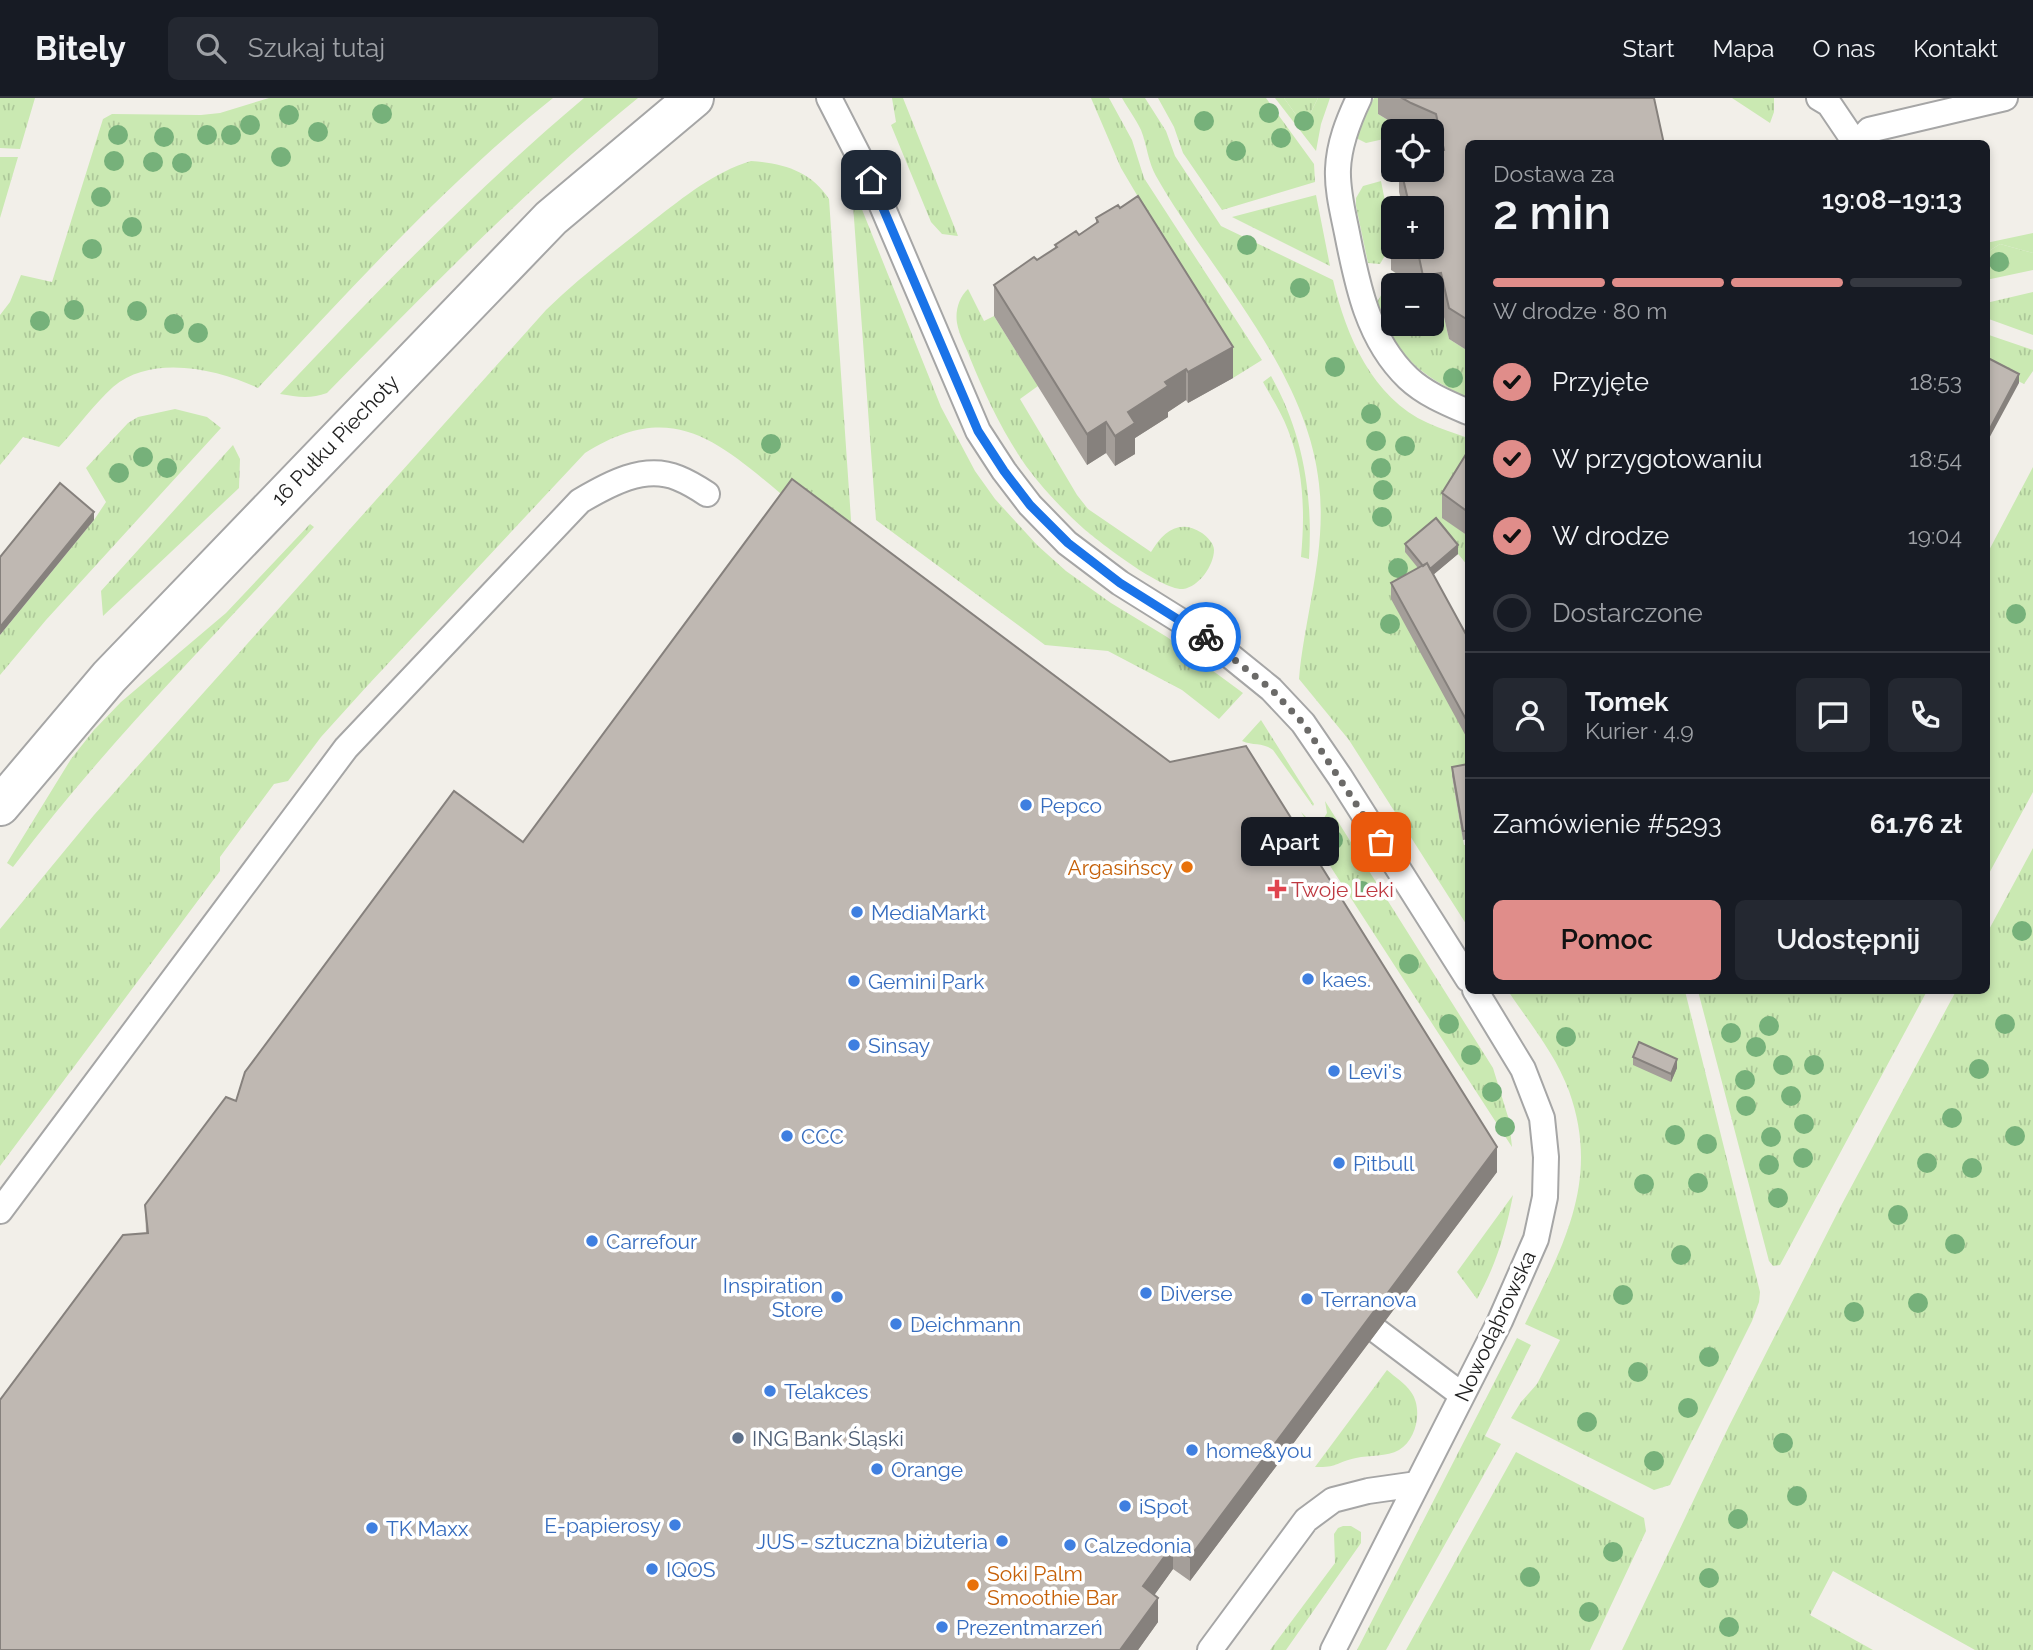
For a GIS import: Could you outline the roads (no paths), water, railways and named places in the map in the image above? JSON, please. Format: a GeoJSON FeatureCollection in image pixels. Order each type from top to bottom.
{"type":"FeatureCollection","features":[{"type":"Feature","properties":{"kind":"street","name":"16 Pułku Piechoty"},"geometry":{"type":"LineString","coordinates":[[0,806],[109,677],[551,218],[694,98]]}},
{"type":"Feature","properties":{"kind":"lane"},"geometry":{"type":"LineString","coordinates":[[829,98],[871,180],[978,431],[1023,497],[1068,543],[1120,583],[1208,638],[1271,689],[1303,723],[1465,974]]}},
{"type":"Feature","properties":{"kind":"lane"},"geometry":{"type":"LineString","coordinates":[[1359,98],[1348,121],[1338,170],[1343,214],[1359,290],[1373,327],[1387,352],[1408,378],[1435,397],[1465,411]]}},
{"type":"Feature","properties":{"kind":"lane"},"geometry":{"type":"LineString","coordinates":[[1819,98],[1829,104],[1853,140]]}},
{"type":"Feature","properties":{"kind":"lane"},"geometry":{"type":"LineString","coordinates":[[1860,140],[1869,130],[2006,98]]}},
{"type":"Feature","properties":{"kind":"lane"},"geometry":{"type":"LineString","coordinates":[[0,1211],[345,748],[580,502],[623,479],[643,474],[678,477],[707,494]]}},
{"type":"Feature","properties":{"kind":"lane","name":"Nowodąbrowska"},"geometry":{"type":"LineString","coordinates":[[1332,1650],[1500,1321],[1536,1239],[1545,1197],[1546,1157],[1542,1118],[1523,1069],[1477,994]]}},
{"type":"Feature","properties":{"kind":"lane"},"geometry":{"type":"LineString","coordinates":[[1377,1331],[1462,1395]]}},
{"type":"Feature","properties":{"kind":"lane"},"geometry":{"type":"LineString","coordinates":[[1210,1650],[1306,1520],[1333,1500],[1368,1491],[1417,1484]]}},
{"type":"Feature","properties":{"kind":"place","name":"Pepco"},"geometry":{"type":"Point","coordinates":[1026,805]}},
{"type":"Feature","properties":{"kind":"place","name":"Apart"},"geometry":{"type":"Point","coordinates":[1381,842]}},
{"type":"Feature","properties":{"kind":"place","name":"Argasińscy"},"geometry":{"type":"Point","coordinates":[1187,867]}},
{"type":"Feature","properties":{"kind":"place","name":"Twoje Leki"},"geometry":{"type":"Point","coordinates":[1277,889]}},
{"type":"Feature","properties":{"kind":"place","name":"MediaMarkt"},"geometry":{"type":"Point","coordinates":[857,912]}},
{"type":"Feature","properties":{"kind":"place","name":"kaes."},"geometry":{"type":"Point","coordinates":[1308,979]}},
{"type":"Feature","properties":{"kind":"place","name":"Gemini Park"},"geometry":{"type":"Point","coordinates":[854,981]}},
{"type":"Feature","properties":{"kind":"place","name":"Sinsay"},"geometry":{"type":"Point","coordinates":[854,1045]}},
{"type":"Feature","properties":{"kind":"place","name":"Levi's"},"geometry":{"type":"Point","coordinates":[1334,1071]}},
{"type":"Feature","properties":{"kind":"place","name":"CCC"},"geometry":{"type":"Point","coordinates":[787,1136]}},
{"type":"Feature","properties":{"kind":"place","name":"Pitbull"},"geometry":{"type":"Point","coordinates":[1339,1163]}},
{"type":"Feature","properties":{"kind":"place","name":"Carrefour"},"geometry":{"type":"Point","coordinates":[592,1241]}},
{"type":"Feature","properties":{"kind":"place","name":"Diverse"},"geometry":{"type":"Point","coordinates":[1146,1293]}},
{"type":"Feature","properties":{"kind":"place","name":"Inspiration Store"},"geometry":{"type":"Point","coordinates":[837,1297]}},
{"type":"Feature","properties":{"kind":"place","name":"Terranova"},"geometry":{"type":"Point","coordinates":[1307,1299]}},
{"type":"Feature","properties":{"kind":"place","name":"Deichmann"},"geometry":{"type":"Point","coordinates":[896,1324]}},
{"type":"Feature","properties":{"kind":"place","name":"Telakces"},"geometry":{"type":"Point","coordinates":[770,1391]}},
{"type":"Feature","properties":{"kind":"place","name":"ING Bank Śląski"},"geometry":{"type":"Point","coordinates":[738,1438]}},
{"type":"Feature","properties":{"kind":"place","name":"home&you"},"geometry":{"type":"Point","coordinates":[1192,1450]}},
{"type":"Feature","properties":{"kind":"place","name":"Orange"},"geometry":{"type":"Point","coordinates":[877,1469]}},
{"type":"Feature","properties":{"kind":"place","name":"iSpot"},"geometry":{"type":"Point","coordinates":[1125,1506]}},
{"type":"Feature","properties":{"kind":"place","name":"E-papierosy"},"geometry":{"type":"Point","coordinates":[675,1525]}},
{"type":"Feature","properties":{"kind":"place","name":"TK Maxx"},"geometry":{"type":"Point","coordinates":[372,1528]}},
{"type":"Feature","properties":{"kind":"place","name":"JUS - sztuczna biżuteria"},"geometry":{"type":"Point","coordinates":[1002,1541]}},
{"type":"Feature","properties":{"kind":"place","name":"Calzedonia"},"geometry":{"type":"Point","coordinates":[1070,1545]}},
{"type":"Feature","properties":{"kind":"place","name":"IQOS"},"geometry":{"type":"Point","coordinates":[652,1569]}},
{"type":"Feature","properties":{"kind":"place","name":"Soki Palm Smoothie Bar"},"geometry":{"type":"Point","coordinates":[973,1585]}},
{"type":"Feature","properties":{"kind":"place","name":"Prezentmarzeń"},"geometry":{"type":"Point","coordinates":[942,1627]}}]}
